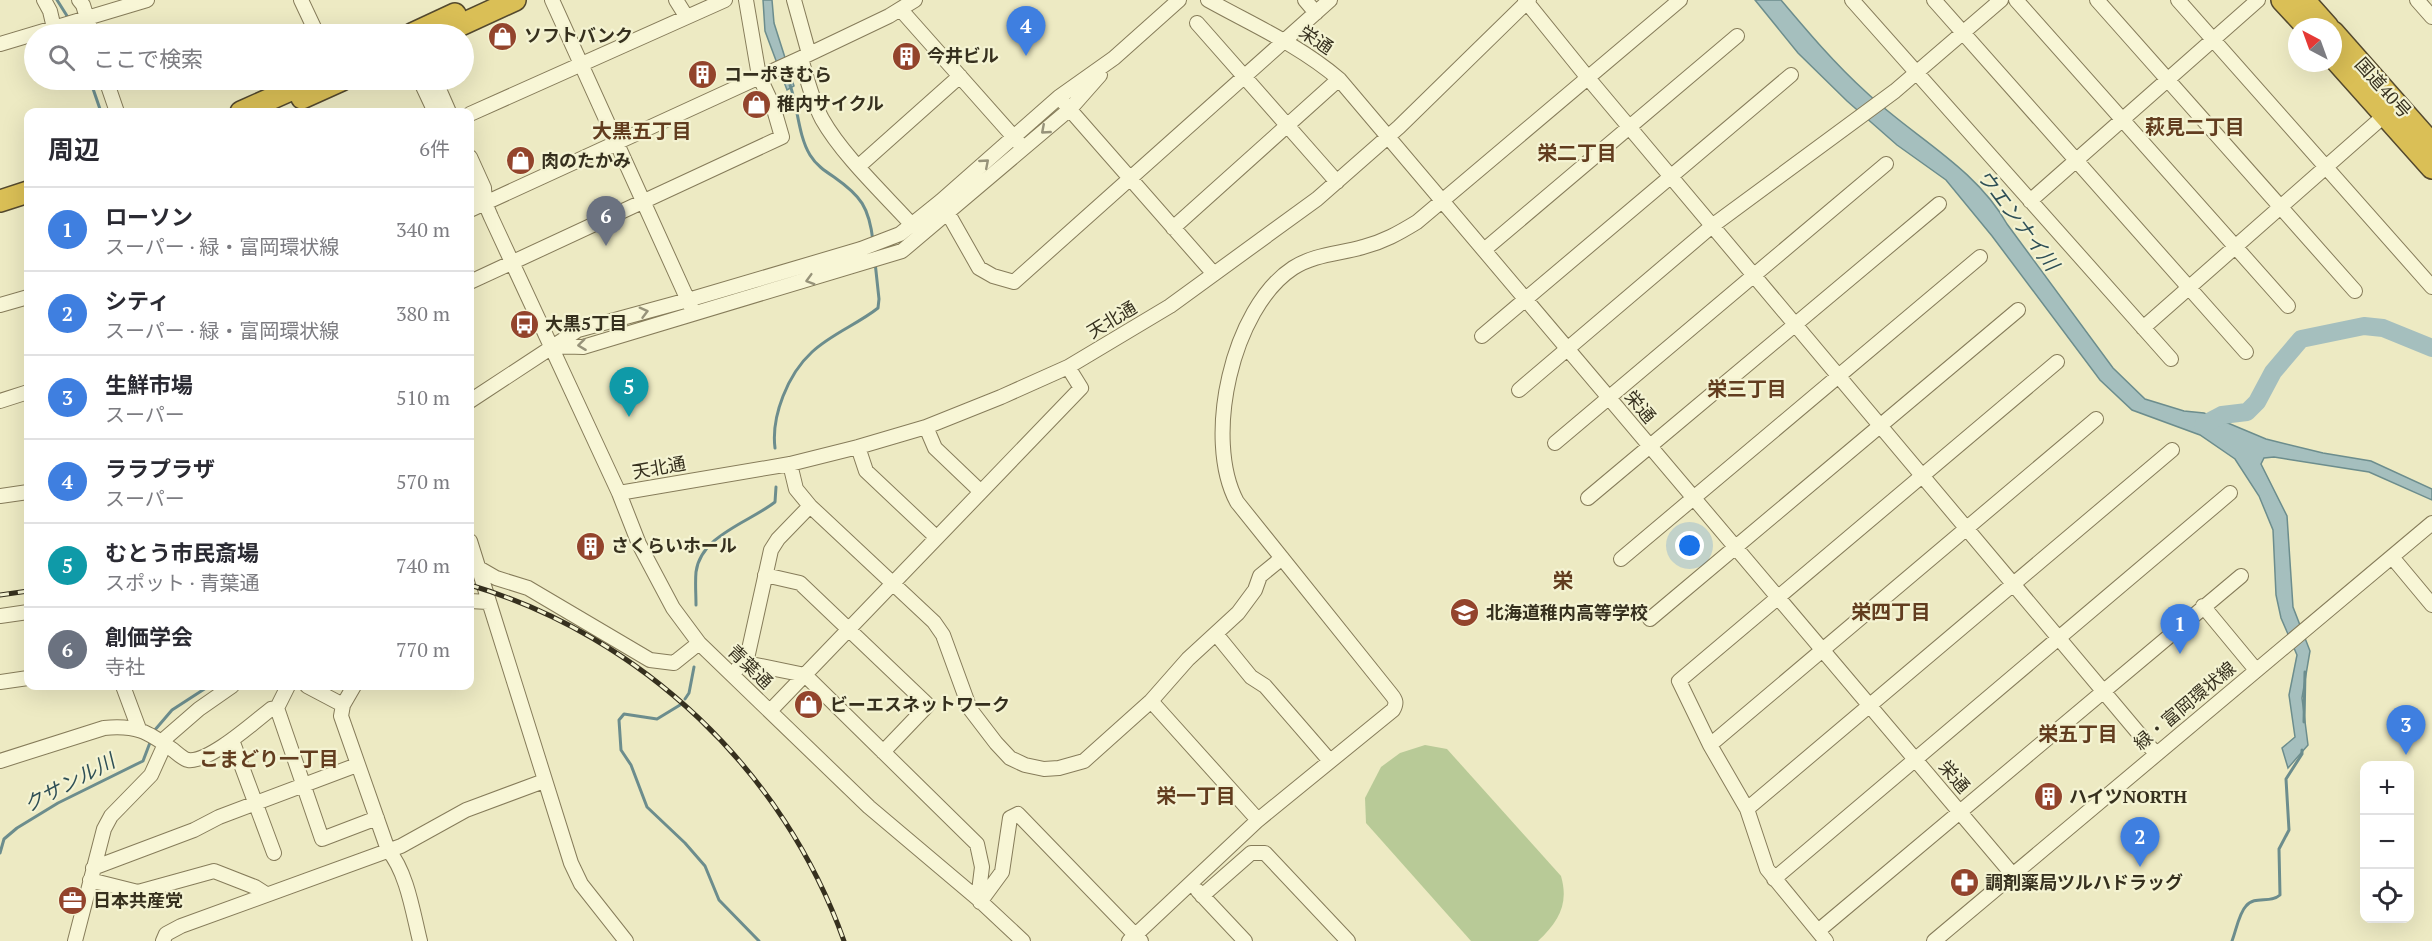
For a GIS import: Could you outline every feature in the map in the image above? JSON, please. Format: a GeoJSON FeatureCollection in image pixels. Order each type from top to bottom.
{"type":"FeatureCollection","features":[{"type":"Feature","properties":{"kind":"highway"},"geometry":{"type":"LineString","coordinates":[[436,24],[485,0]]}},
{"type":"Feature","properties":{"kind":"highway"},"geometry":{"type":"LineString","coordinates":[[463,24],[515,0]]}},
{"type":"Feature","properties":{"kind":"highway"},"geometry":{"type":"LineString","coordinates":[[2283,0],[2299,18]]}},
{"type":"Feature","properties":{"kind":"highway"},"geometry":{"type":"LineString","coordinates":[[2304,0],[2320,18]]}},
{"type":"Feature","properties":{"kind":"highway","name":"国道40号"},"geometry":{"type":"LineString","coordinates":[[2342,42],[2426,139],[2432,168]]}},
{"type":"Feature","properties":{"kind":"highway","name":"国道40号"},"geometry":{"type":"LineString","coordinates":[[2342,67],[2385,115],[2426,139]]}},
{"type":"Feature","properties":{"kind":"highway"},"geometry":{"type":"LineString","coordinates":[[250,108],[290,90]]}},
{"type":"Feature","properties":{"kind":"highway"},"geometry":{"type":"LineString","coordinates":[[280,108],[320,90]]}},
{"type":"Feature","properties":{"kind":"highway"},"geometry":{"type":"LineString","coordinates":[[0,201],[24,193]]}},
{"type":"Feature","properties":{"kind":"highway"},"geometry":{"type":"LineString","coordinates":[[0,213],[24,205]]}},
{"type":"Feature","properties":{"kind":"street"},"geometry":{"type":"LineString","coordinates":[[44,0],[56,24]]}},
{"type":"Feature","properties":{"kind":"street"},"geometry":{"type":"LineString","coordinates":[[79,0],[83,5],[87,24]]}},
{"type":"Feature","properties":{"kind":"street"},"geometry":{"type":"LineString","coordinates":[[67,24],[147,0]]}},
{"type":"Feature","properties":{"kind":"street"},"geometry":{"type":"LineString","coordinates":[[301,0],[312,24]]}},
{"type":"Feature","properties":{"kind":"street"},"geometry":{"type":"LineString","coordinates":[[552,0],[645,202],[693,314]]}},
{"type":"Feature","properties":{"kind":"street"},"geometry":{"type":"LineString","coordinates":[[676,0],[686,16]]}},
{"type":"Feature","properties":{"kind":"street"},"geometry":{"type":"LineString","coordinates":[[474,112],[725,0]]}},
{"type":"Feature","properties":{"kind":"street"},"geometry":{"type":"LineString","coordinates":[[474,280],[782,137],[763,74],[746,0]]}},
{"type":"Feature","properties":{"kind":"street"},"geometry":{"type":"LineString","coordinates":[[794,0],[802,57],[809,87],[823,120],[859,166],[913,226]]}},
{"type":"Feature","properties":{"kind":"street"},"geometry":{"type":"LineString","coordinates":[[474,208],[802,57],[901,10],[915,0]]}},
{"type":"Feature","properties":{"kind":"street"},"geometry":{"type":"LineString","coordinates":[[551,346],[583,347],[889,256],[914,243],[945,207],[1014,137],[1059,97],[1114,58],[1179,0]]}},
{"type":"Feature","properties":{"kind":"street","name":"栄通"},"geometry":{"type":"LineString","coordinates":[[1208,0],[1285,41],[1314,59],[1339,79],[2013,875]]}},
{"type":"Feature","properties":{"kind":"street"},"geometry":{"type":"LineString","coordinates":[[1305,0],[1316,13]]}},
{"type":"Feature","properties":{"kind":"street"},"geometry":{"type":"LineString","coordinates":[[945,207],[979,268],[993,276],[1014,282],[1330,0]]}},
{"type":"Feature","properties":{"kind":"street"},"geometry":{"type":"LineString","coordinates":[[979,900],[1002,872],[1010,818],[1018,814],[1135,939],[1190,883],[1258,820],[1393,710],[1396,702],[1391,694],[1237,502],[1226,478],[1223,448],[1224,402],[1231,369],[1243,336],[1260,303],[1275,283],[1292,269],[1310,259],[1382,242],[1417,222],[1680,0]]}},
{"type":"Feature","properties":{"kind":"street"},"geometry":{"type":"LineString","coordinates":[[1852,0],[2171,359]]}},
{"type":"Feature","properties":{"kind":"street"},"geometry":{"type":"LineString","coordinates":[[1934,0],[2246,352]]}},
{"type":"Feature","properties":{"kind":"street"},"geometry":{"type":"LineString","coordinates":[[1519,390],[1712,226],[1918,74],[2001,0]]}},
{"type":"Feature","properties":{"kind":"street"},"geometry":{"type":"LineString","coordinates":[[2016,0],[2288,306]]}},
{"type":"Feature","properties":{"kind":"street"},"geometry":{"type":"LineString","coordinates":[[2097,0],[2355,291]]}},
{"type":"Feature","properties":{"kind":"street"},"geometry":{"type":"LineString","coordinates":[[2178,0],[2432,287]]}},
{"type":"Feature","properties":{"kind":"street"},"geometry":{"type":"LineString","coordinates":[[2030,201],[2259,0]]}},
{"type":"Feature","properties":{"kind":"street"},"geometry":{"type":"LineString","coordinates":[[2417,0],[2432,17]]}},
{"type":"Feature","properties":{"kind":"street"},"geometry":{"type":"LineString","coordinates":[[1527,1],[1588,78],[2156,754]]}},
{"type":"Feature","properties":{"kind":"street","name":"天北通"},"geometry":{"type":"LineString","coordinates":[[619,493],[790,464],[858,447],[926,427],[1068,367],[1144,322],[1296,215],[1388,136],[1527,1]]}},
{"type":"Feature","properties":{"kind":"street"},"geometry":{"type":"LineString","coordinates":[[901,10],[1024,148]]}},
{"type":"Feature","properties":{"kind":"street"},"geometry":{"type":"LineString","coordinates":[[1197,23],[1337,182]]}},
{"type":"Feature","properties":{"kind":"street"},"geometry":{"type":"LineString","coordinates":[[1484,250],[1737,36]]}},
{"type":"Feature","properties":{"kind":"street"},"geometry":{"type":"LineString","coordinates":[[0,44],[24,37]]}},
{"type":"Feature","properties":{"kind":"street"},"geometry":{"type":"LineString","coordinates":[[474,398],[578,330],[883,242],[945,207],[1024,148],[1070,109],[1114,58]]}},
{"type":"Feature","properties":{"kind":"street"},"geometry":{"type":"LineString","coordinates":[[1482,336],[1791,75]]}},
{"type":"Feature","properties":{"kind":"street"},"geometry":{"type":"LineString","coordinates":[[859,166],[960,76]]}},
{"type":"Feature","properties":{"kind":"street"},"geometry":{"type":"LineString","coordinates":[[1173,228],[1339,79]]}},
{"type":"Feature","properties":{"kind":"street"},"geometry":{"type":"LineString","coordinates":[[109,90],[116,108]]}},
{"type":"Feature","properties":{"kind":"street"},"geometry":{"type":"LineString","coordinates":[[425,90],[433,108]]}},
{"type":"Feature","properties":{"kind":"street"},"geometry":{"type":"LineString","coordinates":[[439,90],[447,108]]}},
{"type":"Feature","properties":{"kind":"street"},"geometry":{"type":"LineString","coordinates":[[1059,97],[1214,274]]}},
{"type":"Feature","properties":{"kind":"street"},"geometry":{"type":"LineString","coordinates":[[2143,328],[2385,115]]}},
{"type":"Feature","properties":{"kind":"street"},"geometry":{"type":"LineString","coordinates":[[1555,443],[1886,164]]}},
{"type":"Feature","properties":{"kind":"street"},"geometry":{"type":"LineString","coordinates":[[474,166],[484,188],[484,203]]}},
{"type":"Feature","properties":{"kind":"street"},"geometry":{"type":"LineString","coordinates":[[474,195],[484,203]]}},
{"type":"Feature","properties":{"kind":"street","name":"青葉通"},"geometry":{"type":"LineString","coordinates":[[484,203],[619,493],[639,544],[673,608],[699,643],[869,807],[979,900],[1023,941]]}},
{"type":"Feature","properties":{"kind":"street"},"geometry":{"type":"LineString","coordinates":[[1588,498],[1940,204]]}},
{"type":"Feature","properties":{"kind":"street"},"geometry":{"type":"LineString","coordinates":[[1622,559],[1980,257]]}},
{"type":"Feature","properties":{"kind":"street"},"geometry":{"type":"LineString","coordinates":[[0,305],[24,298]]}},
{"type":"Feature","properties":{"kind":"street"},"geometry":{"type":"LineString","coordinates":[[1650,619],[2018,310]]}},
{"type":"Feature","properties":{"kind":"street"},"geometry":{"type":"LineString","coordinates":[[2057,362],[1679,681],[1710,744],[1747,809],[1767,869],[1822,936],[1960,812],[2241,576]]}},
{"type":"Feature","properties":{"kind":"street"},"geometry":{"type":"LineString","coordinates":[[770,711],[1081,388],[1068,367]]}},
{"type":"Feature","properties":{"kind":"street"},"geometry":{"type":"LineString","coordinates":[[0,401],[24,393]]}},
{"type":"Feature","properties":{"kind":"street"},"geometry":{"type":"LineString","coordinates":[[1710,744],[2096,419]]}},
{"type":"Feature","properties":{"kind":"street"},"geometry":{"type":"LineString","coordinates":[[926,427],[935,448],[980,491]]}},
{"type":"Feature","properties":{"kind":"street"},"geometry":{"type":"LineString","coordinates":[[858,447],[866,471],[936,537]]}},
{"type":"Feature","properties":{"kind":"street"},"geometry":{"type":"LineString","coordinates":[[1747,809],[2172,450]]}},
{"type":"Feature","properties":{"kind":"street"},"geometry":{"type":"LineString","coordinates":[[790,464],[796,489],[810,507],[934,622],[943,635],[970,709],[981,725],[1010,758],[1025,765],[1044,769],[1059,768],[1084,761],[1151,701],[1188,659],[1246,604],[1260,576],[1282,558]]}},
{"type":"Feature","properties":{"kind":"street"},"geometry":{"type":"LineString","coordinates":[[0,496],[24,493]]}},
{"type":"Feature","properties":{"kind":"street"},"geometry":{"type":"LineString","coordinates":[[1774,879],[2230,493]]}},
{"type":"Feature","properties":{"kind":"street"},"geometry":{"type":"LineString","coordinates":[[731,674],[746,663],[771,549],[778,538],[810,507]]}},
{"type":"Feature","properties":{"kind":"street","name":"緑・富岡環状線"},"geometry":{"type":"LineString","coordinates":[[1934,941],[2432,523]]}},
{"type":"Feature","properties":{"kind":"street"},"geometry":{"type":"LineString","coordinates":[[474,556],[571,863],[581,884],[626,941]]}},
{"type":"Feature","properties":{"kind":"street"},"geometry":{"type":"LineString","coordinates":[[2392,558],[2432,604]]}},
{"type":"Feature","properties":{"kind":"street"},"geometry":{"type":"LineString","coordinates":[[477,567],[496,578],[528,588],[650,660],[674,663],[684,658],[699,643]]}},
{"type":"Feature","properties":{"kind":"street"},"geometry":{"type":"LineString","coordinates":[[765,575],[800,583],[928,705],[883,752]]}},
{"type":"Feature","properties":{"kind":"street"},"geometry":{"type":"LineString","coordinates":[[474,601],[488,602]]}},
{"type":"Feature","properties":{"kind":"street"},"geometry":{"type":"LineString","coordinates":[[2203,606],[2256,670]]}},
{"type":"Feature","properties":{"kind":"street"},"geometry":{"type":"LineString","coordinates":[[0,616],[24,613]]}},
{"type":"Feature","properties":{"kind":"street"},"geometry":{"type":"LineString","coordinates":[[1216,634],[1251,677],[1265,686],[1330,761]]}},
{"type":"Feature","properties":{"kind":"street"},"geometry":{"type":"LineString","coordinates":[[746,663],[806,675],[977,844],[982,867],[979,900]]}},
{"type":"Feature","properties":{"kind":"street"},"geometry":{"type":"LineString","coordinates":[[0,682],[24,679]]}},
{"type":"Feature","properties":{"kind":"street"},"geometry":{"type":"LineString","coordinates":[[124,690],[139,729]]}},
{"type":"Feature","properties":{"kind":"street"},"geometry":{"type":"LineString","coordinates":[[75,941],[91,874],[104,829],[111,816],[151,775],[163,743],[200,709],[226,690]]}},
{"type":"Feature","properties":{"kind":"street"},"geometry":{"type":"LineString","coordinates":[[286,690],[277,708],[322,839],[377,818]]}},
{"type":"Feature","properties":{"kind":"street"},"geometry":{"type":"LineString","coordinates":[[315,690],[343,705]]}},
{"type":"Feature","properties":{"kind":"street"},"geometry":{"type":"LineString","coordinates":[[352,690],[343,705],[341,716],[388,850],[393,855],[407,890],[420,941]]}},
{"type":"Feature","properties":{"kind":"street"},"geometry":{"type":"LineString","coordinates":[[1151,701],[1258,820]]}},
{"type":"Feature","properties":{"kind":"street"},"geometry":{"type":"LineString","coordinates":[[0,761],[104,728],[122,726],[139,729],[187,760],[201,759],[232,740],[271,709],[277,708]]}},
{"type":"Feature","properties":{"kind":"street"},"geometry":{"type":"LineString","coordinates":[[232,740],[274,853]]}},
{"type":"Feature","properties":{"kind":"street"},"geometry":{"type":"LineString","coordinates":[[91,874],[219,817],[357,765]]}},
{"type":"Feature","properties":{"kind":"street"},"geometry":{"type":"LineString","coordinates":[[164,941],[166,934],[181,926],[401,846],[466,810],[544,781]]}},
{"type":"Feature","properties":{"kind":"street"},"geometry":{"type":"LineString","coordinates":[[1202,896],[1251,853],[1265,853],[1348,941]]}},
{"type":"Feature","properties":{"kind":"street"},"geometry":{"type":"LineString","coordinates":[[91,874],[138,892],[214,871],[255,887],[266,894]]}},
{"type":"Feature","properties":{"kind":"street"},"geometry":{"type":"LineString","coordinates":[[1190,883],[1245,941]]}},
{"type":"Feature","properties":{"kind":"green space"},"geometry":{"type":"Polygon","coordinates":[[[1425,745],[1447,749],[1561,876],[1563,904],[1557,919],[1538,941],[1471,941],[1366,823],[1365,798],[1381,767],[1400,753],[1425,745]]]}},
{"type":"Feature","properties":{"kind":"water"},"geometry":{"type":"Polygon","coordinates":[[[763,0],[772,0],[774,23],[794,86],[787,90],[765,31],[763,0]]]}},
{"type":"Feature","properties":{"kind":"water"},"geometry":{"type":"Polygon","coordinates":[[[1755,0],[1781,0],[1822,48],[1855,81],[1978,186],[1994,204],[2113,368],[2145,399],[2184,411],[2204,413],[2266,439],[2323,453],[2371,461],[2432,489],[2432,500],[2369,472],[2274,457],[2264,458],[2261,464],[2287,516],[2293,607],[2310,651],[2302,698],[2308,745],[2288,768],[2282,748],[2295,737],[2289,695],[2297,655],[2281,618],[2276,595],[2273,530],[2259,496],[2235,459],[2200,435],[2132,410],[2100,380],[1992,236],[1946,180],[1897,145],[1847,101],[1798,53],[1755,0]]]}},
{"type":"Feature","properties":{"kind":"waterway","name":"クサンル川"},"geometry":{"type":"LineString","coordinates":[[57,0],[69,19]]}},
{"type":"Feature","properties":{"kind":"waterway"},"geometry":{"type":"LineString","coordinates":[[790,85],[803,139],[810,155],[821,168],[851,190],[862,203],[869,219],[873,241]]}},
{"type":"Feature","properties":{"kind":"waterway","name":"クサンル川"},"geometry":{"type":"LineString","coordinates":[[93,90],[100,108]]}},
{"type":"Feature","properties":{"kind":"waterway"},"geometry":{"type":"LineString","coordinates":[[775,448],[774,436],[783,396],[803,361],[828,340],[878,308],[875,262]]}},
{"type":"Feature","properties":{"kind":"waterway"},"geometry":{"type":"LineString","coordinates":[[2203,425],[2222,415],[2247,412],[2257,402],[2273,372],[2301,339],[2364,326],[2383,328],[2432,348]]}},
{"type":"Feature","properties":{"kind":"waterway"},"geometry":{"type":"LineString","coordinates":[[696,605],[696,572],[707,548],[728,531],[775,502],[776,487]]}},
{"type":"Feature","properties":{"kind":"waterway"},"geometry":{"type":"LineString","coordinates":[[685,699],[689,693],[694,667]]}},
{"type":"Feature","properties":{"kind":"waterway","name":"ウエンナイ川"},"geometry":{"type":"LineString","coordinates":[[2304,722],[2305,672]]}},
{"type":"Feature","properties":{"kind":"waterway","name":"クサンル川"},"geometry":{"type":"LineString","coordinates":[[154,731],[172,710],[203,690]]}},
{"type":"Feature","properties":{"kind":"waterway"},"geometry":{"type":"LineString","coordinates":[[680,705],[657,719],[624,714],[619,720],[621,750],[631,765],[647,807],[685,843],[705,866],[719,900],[759,941]]}},
{"type":"Feature","properties":{"kind":"waterway","name":"クサンル川"},"geometry":{"type":"LineString","coordinates":[[0,853],[4,839],[17,828],[58,803],[143,761],[151,740]]}},
{"type":"Feature","properties":{"kind":"waterway","name":"ウエンナイ川"},"geometry":{"type":"LineString","coordinates":[[2232,941],[2246,906],[2254,901],[2272,899],[2280,895],[2279,849],[2289,830],[2286,779],[2302,754],[2302,750]]}},
{"type":"Feature","properties":{"kind":"railway"},"geometry":{"type":"LineString","coordinates":[[474,586],[533,608],[593,638],[648,675],[699,718],[745,767],[784,821],[818,879],[844,941]]}},
{"type":"Feature","properties":{"kind":"railway"},"geometry":{"type":"LineString","coordinates":[[0,595],[24,592]]}},
{"type":"Feature","properties":{"kind":"place","name":"ソフトバンク"},"geometry":{"type":"Point","coordinates":[503,36]}},
{"type":"Feature","properties":{"kind":"place","name":"今井ビル"},"geometry":{"type":"Point","coordinates":[906,56]}},
{"type":"Feature","properties":{"kind":"place","name":"ララプラザ"},"geometry":{"type":"Point","coordinates":[1026,56]}},
{"type":"Feature","properties":{"kind":"place","name":"コーポきむら"},"geometry":{"type":"Point","coordinates":[703,75]}},
{"type":"Feature","properties":{"kind":"place","name":"稚内サイクル"},"geometry":{"type":"Point","coordinates":[756,104]}},
{"type":"Feature","properties":{"kind":"place","name":"肉のたかみ"},"geometry":{"type":"Point","coordinates":[520,161]}},
{"type":"Feature","properties":{"kind":"place","name":"創価学会"},"geometry":{"type":"Point","coordinates":[606,246]}},
{"type":"Feature","properties":{"kind":"place","name":"大黒5丁目"},"geometry":{"type":"Point","coordinates":[524,324]}},
{"type":"Feature","properties":{"kind":"place","name":"むとう市民斎場"},"geometry":{"type":"Point","coordinates":[629,417]}},
{"type":"Feature","properties":{"kind":"place","name":"さくらいホール"},"geometry":{"type":"Point","coordinates":[590,546]}},
{"type":"Feature","properties":{"kind":"place","name":"北海道稚内高等学校"},"geometry":{"type":"Point","coordinates":[1465,613]}},
{"type":"Feature","properties":{"kind":"place","name":"ローソン"},"geometry":{"type":"Point","coordinates":[2180,654]}},
{"type":"Feature","properties":{"kind":"place","name":"ビーエスネットワーク"},"geometry":{"type":"Point","coordinates":[809,705]}},
{"type":"Feature","properties":{"kind":"place","name":"生鮮市場"},"geometry":{"type":"Point","coordinates":[2406,755]}},
{"type":"Feature","properties":{"kind":"place","name":"ハイツNORTH"},"geometry":{"type":"Point","coordinates":[2048,797]}},
{"type":"Feature","properties":{"kind":"place","name":"シティ"},"geometry":{"type":"Point","coordinates":[2140,867]}},
{"type":"Feature","properties":{"kind":"place","name":"調剤薬局ツルハドラッグ"},"geometry":{"type":"Point","coordinates":[1964,883]}},
{"type":"Feature","properties":{"kind":"place","name":"日本共産党"},"geometry":{"type":"Point","coordinates":[72,901]}},
{"type":"Feature","properties":{"kind":"district","name":"萩見二丁目"},"geometry":{"type":"Point","coordinates":[2195,127]}},
{"type":"Feature","properties":{"kind":"district","name":"大黒五丁目"},"geometry":{"type":"Point","coordinates":[642,131]}},
{"type":"Feature","properties":{"kind":"district","name":"栄二丁目"},"geometry":{"type":"Point","coordinates":[1577,153]}},
{"type":"Feature","properties":{"kind":"district","name":"栄三丁目"},"geometry":{"type":"Point","coordinates":[1747,389]}},
{"type":"Feature","properties":{"kind":"district","name":"栄"},"geometry":{"type":"Point","coordinates":[1563,581]}},
{"type":"Feature","properties":{"kind":"district","name":"栄四丁目"},"geometry":{"type":"Point","coordinates":[1891,612]}},
{"type":"Feature","properties":{"kind":"district","name":"栄五丁目"},"geometry":{"type":"Point","coordinates":[2078,734]}},
{"type":"Feature","properties":{"kind":"district","name":"こまどり一丁目"},"geometry":{"type":"Point","coordinates":[269,759]}},
{"type":"Feature","properties":{"kind":"district","name":"栄一丁目"},"geometry":{"type":"Point","coordinates":[1196,796]}}]}
